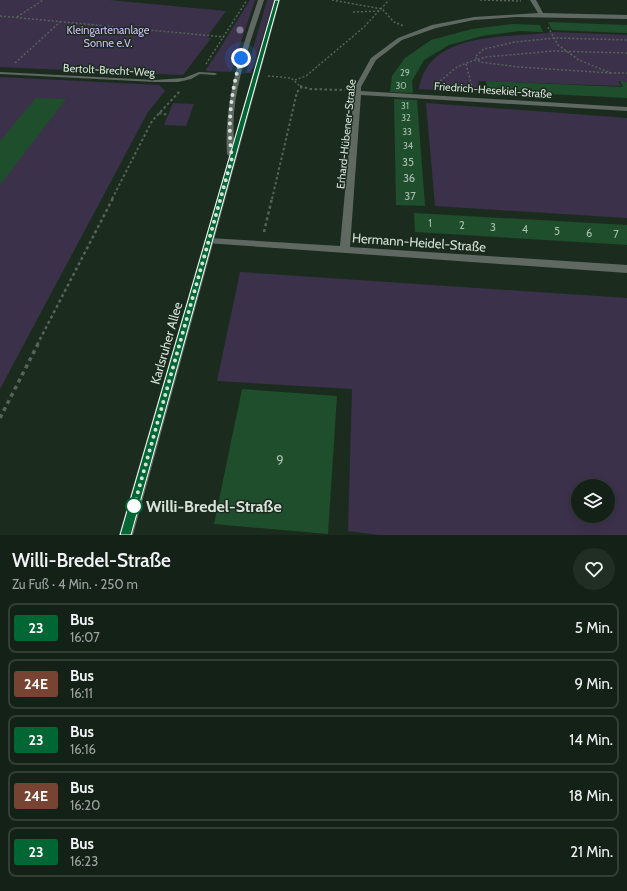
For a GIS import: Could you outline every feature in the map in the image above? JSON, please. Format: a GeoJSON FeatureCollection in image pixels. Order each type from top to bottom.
{"type":"FeatureCollection","features":[{"type":"Feature","properties":{"kind":"street","name":"Karlsruher Allee"},"geometry":{"type":"LineString","coordinates":[[232,158],[229,134],[236,75],[261,0]]}},
{"type":"Feature","properties":{"kind":"street","name":"Karlsruher Allee"},"geometry":{"type":"LineString","coordinates":[[126,535],[277,0]]}},
{"type":"Feature","properties":{"kind":"street"},"geometry":{"type":"LineString","coordinates":[[533,1],[540,14]]}},
{"type":"Feature","properties":{"kind":"street","name":"Erhard-Hübener-Straße"},"geometry":{"type":"LineString","coordinates":[[345,250],[358,90],[362,74],[371,59],[384,46],[413,30],[456,19],[497,14],[627,17]]}},
{"type":"Feature","properties":{"kind":"street","name":"Friedrich-Hesekiel-Straße"},"geometry":{"type":"LineString","coordinates":[[358,90],[475,100],[627,109]]}},
{"type":"Feature","properties":{"kind":"street","name":"Hermann-Heidel-Straße"},"geometry":{"type":"LineString","coordinates":[[209,241],[627,269]]}},
{"type":"Feature","properties":{"kind":"lane","name":"Bertolt-Brecht-Weg"},"geometry":{"type":"LineString","coordinates":[[0,73],[155,81],[190,78],[199,73]]}},
{"type":"Feature","properties":{"kind":"lane"},"geometry":{"type":"LineString","coordinates":[[199,73],[215,74]]}},
{"type":"Feature","properties":{"kind":"path"},"geometry":{"type":"LineString","coordinates":[[16,18],[43,0]]}},
{"type":"Feature","properties":{"kind":"path"},"geometry":{"type":"LineString","coordinates":[[199,73],[247,0]]}},
{"type":"Feature","properties":{"kind":"path"},"geometry":{"type":"LineString","coordinates":[[332,0],[381,10],[394,22],[413,30]]}},
{"type":"Feature","properties":{"kind":"path"},"geometry":{"type":"LineString","coordinates":[[295,80],[306,76],[381,10],[389,0]]}},
{"type":"Feature","properties":{"kind":"path"},"geometry":{"type":"LineString","coordinates":[[480,0],[533,1]]}},
{"type":"Feature","properties":{"kind":"path"},"geometry":{"type":"LineString","coordinates":[[353,12],[381,10]]}},
{"type":"Feature","properties":{"kind":"path"},"geometry":{"type":"LineString","coordinates":[[540,14],[558,44],[564,50],[579,60],[611,74]]}},
{"type":"Feature","properties":{"kind":"path"},"geometry":{"type":"LineString","coordinates":[[0,16],[224,37]]}},
{"type":"Feature","properties":{"kind":"path"},"geometry":{"type":"LineString","coordinates":[[11,66],[60,22]]}},
{"type":"Feature","properties":{"kind":"path"},"geometry":{"type":"LineString","coordinates":[[477,60],[475,57],[484,49],[515,42],[555,38],[627,40]]}},
{"type":"Feature","properties":{"kind":"path"},"geometry":{"type":"LineString","coordinates":[[426,96],[441,78],[466,64],[477,60],[508,54],[564,50],[627,53]]}},
{"type":"Feature","properties":{"kind":"path"},"geometry":{"type":"LineString","coordinates":[[477,60],[480,62],[518,68],[611,74],[627,73]]}},
{"type":"Feature","properties":{"kind":"path"},"geometry":{"type":"LineString","coordinates":[[466,64],[475,100]]}},
{"type":"Feature","properties":{"kind":"path"},"geometry":{"type":"LineString","coordinates":[[280,76],[291,78],[302,87],[358,90]]}},
{"type":"Feature","properties":{"kind":"path"},"geometry":{"type":"LineString","coordinates":[[0,418],[152,121],[184,87],[190,78]]}},
{"type":"Feature","properties":{"kind":"path"},"geometry":{"type":"LineString","coordinates":[[262,244],[297,92],[302,87]]}},
{"type":"Feature","properties":{"kind":"path"},"geometry":{"type":"LineString","coordinates":[[159,112],[168,116]]}},
{"type":"Feature","properties":{"kind":"green space","name":"Kleingartenanlage Sonne e.V."},"geometry":{"type":"Polygon","coordinates":[[[0,0],[109,0],[226,11],[207,37],[211,38],[183,75],[0,67],[0,0]]]}},
{"type":"Feature","properties":{"kind":"green space"},"geometry":{"type":"Polygon","coordinates":[[[250,0],[255,0],[231,72],[207,71],[207,68],[250,0]]]}},
{"type":"Feature","properties":{"kind":"green space"},"geometry":{"type":"Polygon","coordinates":[[[267,0],[274,0],[251,73],[246,73],[267,0]]]}},
{"type":"Feature","properties":{"kind":"green space"},"geometry":{"type":"Polygon","coordinates":[[[554,32],[627,35],[627,82],[618,81],[621,86],[478,81],[481,92],[419,89],[426,70],[438,56],[455,46],[495,37],[554,32]]]}},
{"type":"Feature","properties":{"kind":"green space"},"geometry":{"type":"Polygon","coordinates":[[[0,77],[159,85],[165,91],[148,112],[0,389],[0,77]]]}},
{"type":"Feature","properties":{"kind":"green space"},"geometry":{"type":"Polygon","coordinates":[[[173,103],[194,104],[186,126],[164,125],[173,103]]]}},
{"type":"Feature","properties":{"kind":"green space"},"geometry":{"type":"Polygon","coordinates":[[[426,103],[627,118],[627,218],[435,206],[426,103]]]}},
{"type":"Feature","properties":{"kind":"green space"},"geometry":{"type":"Polygon","coordinates":[[[240,272],[627,298],[627,535],[379,535],[348,531],[352,389],[217,381],[240,272]]]}},
{"type":"Feature","properties":{"kind":"building"},"geometry":{"type":"Polygon","coordinates":[[[548,22],[627,25],[627,33],[552,30],[548,22]]]}},
{"type":"Feature","properties":{"kind":"building"},"geometry":{"type":"Polygon","coordinates":[[[512,24],[540,25],[543,32],[520,31],[482,36],[449,45],[424,60],[412,81],[413,93],[390,92],[392,76],[405,58],[431,40],[472,29],[512,24]]]}},
{"type":"Feature","properties":{"kind":"building"},"geometry":{"type":"Polygon","coordinates":[[[486,81],[623,87],[620,81],[627,82],[627,98],[488,91],[486,81]]]}},
{"type":"Feature","properties":{"kind":"building"},"geometry":{"type":"Polygon","coordinates":[[[36,98],[66,99],[0,185],[0,141],[36,98]]]}},
{"type":"Feature","properties":{"kind":"building"},"geometry":{"type":"Polygon","coordinates":[[[394,99],[417,100],[425,206],[396,205],[394,99]]]}},
{"type":"Feature","properties":{"kind":"building"},"geometry":{"type":"Polygon","coordinates":[[[414,213],[627,225],[627,245],[415,232],[414,213]]]}},
{"type":"Feature","properties":{"kind":"building"},"geometry":{"type":"Polygon","coordinates":[[[242,389],[337,396],[328,534],[214,524],[242,389]]]}},
{"type":"Feature","properties":{"kind":"bus line","name":"23"},"geometry":{"type":"LineString","coordinates":[[126,535],[277,0]]}},
{"type":"Feature","properties":{"kind":"place","name":"Willi-Bredel-Straße"},"geometry":{"type":"Point","coordinates":[134,506]}},
{"type":"Feature","properties":{"kind":"route"},"geometry":{"type":"LineString","coordinates":[[134,506],[232,158],[229,134],[233,93],[241,58]]}}]}
